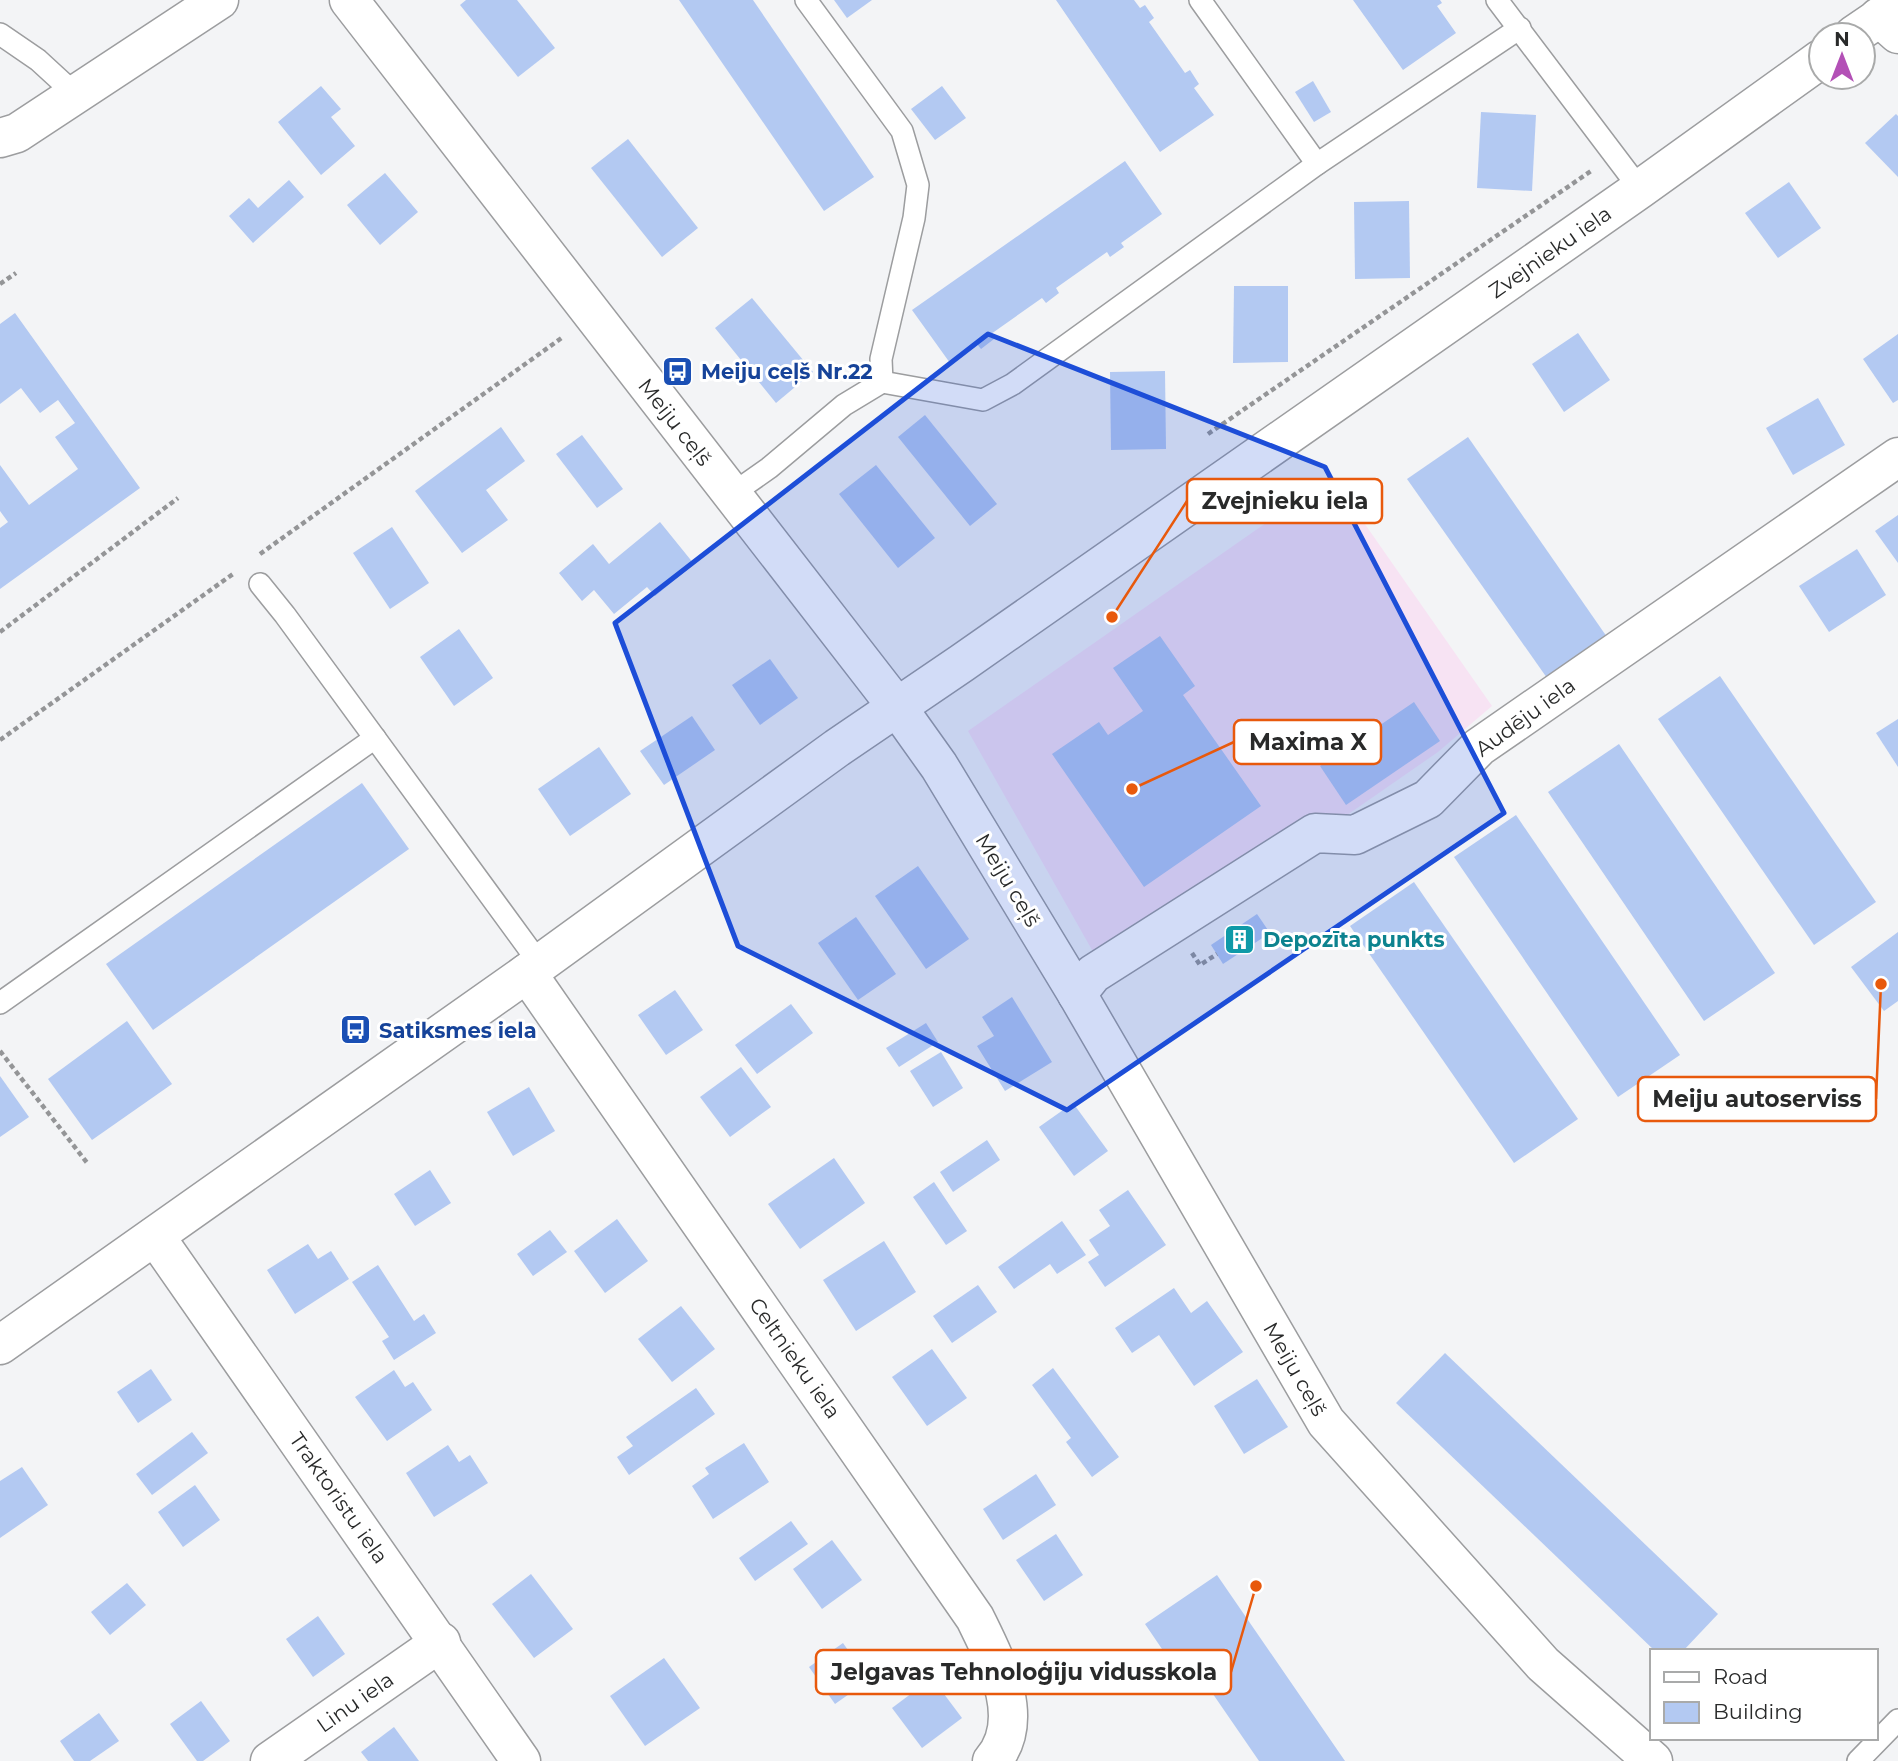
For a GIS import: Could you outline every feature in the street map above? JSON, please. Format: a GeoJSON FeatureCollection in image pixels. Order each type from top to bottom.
{"type":"FeatureCollection","features":[{"type":"Feature","properties":{"kind":"street"},"geometry":{"type":"LineString","coordinates":[[0,138],[16,133],[219,0]]}},
{"type":"Feature","properties":{"kind":"street","name":"Meiju ceļš"},"geometry":{"type":"LineString","coordinates":[[349,0],[897,707],[939,766],[1077,994],[1326,1422],[1543,1664],[1653,1761]]}},
{"type":"Feature","properties":{"kind":"street","name":"Zvejnieku iela"},"geometry":{"type":"LineString","coordinates":[[897,707],[1640,189],[1807,69]]}},
{"type":"Feature","properties":{"kind":"street","name":"Audēju iela"},"geometry":{"type":"LineString","coordinates":[[1077,994],[1093,974],[1315,833],[1355,835],[1429,799],[1479,747],[1898,457]]}},
{"type":"Feature","properties":{"kind":"street"},"geometry":{"type":"LineString","coordinates":[[0,1345],[897,707]]}},
{"type":"Feature","properties":{"kind":"street","name":"Celtnieku iela"},"geometry":{"type":"LineString","coordinates":[[533,968],[975,1618],[996,1661],[1008,1702],[1000,1751],[992,1761]]}},
{"type":"Feature","properties":{"kind":"street","name":"Traktoristu iela"},"geometry":{"type":"LineString","coordinates":[[155,1236],[522,1761]]}},
{"type":"Feature","properties":{"kind":"street","name":"Linu iela"},"geometry":{"type":"LineString","coordinates":[[270,1761],[441,1643]]}},
{"type":"Feature","properties":{"kind":"lane"},"geometry":{"type":"LineString","coordinates":[[806,0],[902,131],[918,185],[914,218],[881,359],[882,382]]}},
{"type":"Feature","properties":{"kind":"lane"},"geometry":{"type":"LineString","coordinates":[[1200,0],[1317,164]]}},
{"type":"Feature","properties":{"kind":"lane"},"geometry":{"type":"LineString","coordinates":[[1497,0],[1640,189]]}},
{"type":"Feature","properties":{"kind":"lane"},"geometry":{"type":"LineString","coordinates":[[732,494],[769,468],[844,405],[882,382],[983,400],[1013,384],[1317,164],[1520,28]]}},
{"type":"Feature","properties":{"kind":"lane"},"geometry":{"type":"LineString","coordinates":[[0,34],[38,60],[75,94]]}},
{"type":"Feature","properties":{"kind":"lane"},"geometry":{"type":"LineString","coordinates":[[260,584],[375,738],[533,968]]}},
{"type":"Feature","properties":{"kind":"lane"},"geometry":{"type":"LineString","coordinates":[[0,1003],[375,738]]}},
{"type":"Feature","properties":{"kind":"lane"},"geometry":{"type":"LineString","coordinates":[[1858,1761],[1898,1720]]}},
{"type":"Feature","properties":{"kind":"path"},"geometry":{"type":"LineString","coordinates":[[1208,434],[1614,155]]}},
{"type":"Feature","properties":{"kind":"path"},"geometry":{"type":"LineString","coordinates":[[0,284],[16,273]]}},
{"type":"Feature","properties":{"kind":"path"},"geometry":{"type":"LineString","coordinates":[[260,554],[593,316]]}},
{"type":"Feature","properties":{"kind":"path"},"geometry":{"type":"LineString","coordinates":[[0,632],[178,498]]}},
{"type":"Feature","properties":{"kind":"path"},"geometry":{"type":"LineString","coordinates":[[0,740],[238,570]]}},
{"type":"Feature","properties":{"kind":"path"},"geometry":{"type":"LineString","coordinates":[[0,1051],[88,1164]]}},
{"type":"Feature","properties":{"kind":"highlighted area"},"geometry":{"type":"Polygon","coordinates":[[[988,334],[1325,467],[1504,813],[1067,1110],[738,946],[615,623],[988,334]]]}},
{"type":"Feature","properties":{"kind":"shaded area"},"geometry":{"type":"Polygon","coordinates":[[[1332,477],[1492,706],[1438,752],[1109,980],[968,731],[1332,477]]]}},
{"type":"Feature","properties":{"kind":"building"},"geometry":{"type":"Polygon","coordinates":[[[466,0],[517,0],[555,48],[518,77],[460,5],[466,0]]]}},
{"type":"Feature","properties":{"kind":"building"},"geometry":{"type":"Polygon","coordinates":[[[679,0],[753,0],[874,177],[824,211],[679,0]]]}},
{"type":"Feature","properties":{"kind":"building"},"geometry":{"type":"Polygon","coordinates":[[[834,0],[872,0],[847,18],[834,0]]]}},
{"type":"Feature","properties":{"kind":"building"},"geometry":{"type":"Polygon","coordinates":[[[1056,0],[1134,0],[1140,8],[1145,5],[1154,18],[1149,22],[1185,73],[1190,70],[1199,84],[1194,88],[1214,115],[1160,152],[1056,0]]]}},
{"type":"Feature","properties":{"kind":"building"},"geometry":{"type":"Polygon","coordinates":[[[1353,0],[1440,0],[1442,3],[1437,6],[1456,33],[1403,70],[1353,0]]]}},
{"type":"Feature","properties":{"kind":"building"},"geometry":{"type":"Polygon","coordinates":[[[1313,81],[1331,112],[1314,122],[1295,92],[1313,81]]]}},
{"type":"Feature","properties":{"kind":"building"},"geometry":{"type":"Polygon","coordinates":[[[321,86],[341,109],[331,117],[355,146],[321,175],[278,122],[321,86]]]}},
{"type":"Feature","properties":{"kind":"building"},"geometry":{"type":"Polygon","coordinates":[[[942,86],[966,118],[935,140],[911,109],[942,86]]]}},
{"type":"Feature","properties":{"kind":"building"},"geometry":{"type":"Polygon","coordinates":[[[1481,112],[1536,115],[1532,191],[1477,188],[1481,112]]]}},
{"type":"Feature","properties":{"kind":"building"},"geometry":{"type":"Polygon","coordinates":[[[1896,114],[1898,116],[1898,177],[1865,143],[1896,114]]]}},
{"type":"Feature","properties":{"kind":"building"},"geometry":{"type":"Polygon","coordinates":[[[628,139],[698,228],[662,257],[591,168],[628,139]]]}},
{"type":"Feature","properties":{"kind":"building"},"geometry":{"type":"Polygon","coordinates":[[[1125,161],[1162,214],[1121,243],[1124,247],[1110,257],[1107,252],[1056,288],[1059,293],[1046,303],[1042,298],[991,334],[994,339],[981,349],[977,344],[950,363],[912,310],[1125,161]]]}},
{"type":"Feature","properties":{"kind":"building"},"geometry":{"type":"Polygon","coordinates":[[[385,173],[418,212],[380,245],[347,205],[385,173]]]}},
{"type":"Feature","properties":{"kind":"building"},"geometry":{"type":"Polygon","coordinates":[[[289,180],[304,197],[253,243],[229,216],[249,198],[258,208],[289,180]]]}},
{"type":"Feature","properties":{"kind":"building"},"geometry":{"type":"Polygon","coordinates":[[[1789,182],[1821,228],[1778,258],[1745,213],[1789,182]]]}},
{"type":"Feature","properties":{"kind":"building"},"geometry":{"type":"Polygon","coordinates":[[[1409,201],[1410,278],[1355,279],[1354,202],[1409,201]]]}},
{"type":"Feature","properties":{"kind":"building"},"geometry":{"type":"Polygon","coordinates":[[[1234,286],[1288,286],[1288,362],[1233,363],[1234,286]]]}},
{"type":"Feature","properties":{"kind":"building"},"geometry":{"type":"Polygon","coordinates":[[[752,298],[813,372],[776,403],[715,328],[752,298]]]}},
{"type":"Feature","properties":{"kind":"building"},"geometry":{"type":"Polygon","coordinates":[[[15,313],[140,488],[0,589],[0,528],[8,522],[0,511],[0,465],[29,505],[78,469],[55,437],[75,423],[58,400],[40,413],[21,388],[0,404],[0,324],[15,313]]]}},
{"type":"Feature","properties":{"kind":"building"},"geometry":{"type":"Polygon","coordinates":[[[1578,333],[1610,380],[1564,412],[1532,364],[1578,333]]]}},
{"type":"Feature","properties":{"kind":"building"},"geometry":{"type":"Polygon","coordinates":[[[1898,334],[1898,400],[1893,403],[1863,359],[1898,334]]]}},
{"type":"Feature","properties":{"kind":"building"},"geometry":{"type":"Polygon","coordinates":[[[1165,371],[1166,449],[1111,450],[1110,372],[1165,371]]]}},
{"type":"Feature","properties":{"kind":"building"},"geometry":{"type":"Polygon","coordinates":[[[1818,398],[1845,445],[1793,475],[1766,428],[1818,398]]]}},
{"type":"Feature","properties":{"kind":"building"},"geometry":{"type":"Polygon","coordinates":[[[925,415],[997,504],[970,526],[898,437],[925,415]]]}},
{"type":"Feature","properties":{"kind":"building"},"geometry":{"type":"Polygon","coordinates":[[[501,427],[525,461],[486,490],[508,520],[462,553],[415,491],[501,427]]]}},
{"type":"Feature","properties":{"kind":"building"},"geometry":{"type":"Polygon","coordinates":[[[582,435],[623,489],[597,508],[556,454],[582,435]]]}},
{"type":"Feature","properties":{"kind":"building"},"geometry":{"type":"Polygon","coordinates":[[[1468,437],[1607,637],[1547,678],[1407,479],[1468,437]]]}},
{"type":"Feature","properties":{"kind":"building"},"geometry":{"type":"Polygon","coordinates":[[[876,465],[935,538],[898,568],[839,494],[876,465]]]}},
{"type":"Feature","properties":{"kind":"building"},"geometry":{"type":"Polygon","coordinates":[[[1898,515],[1898,563],[1875,531],[1898,515]]]}},
{"type":"Feature","properties":{"kind":"building"},"geometry":{"type":"Polygon","coordinates":[[[660,522],[694,564],[655,596],[647,587],[614,614],[594,590],[582,601],[559,573],[593,544],[609,564],[660,522]]]}},
{"type":"Feature","properties":{"kind":"building"},"geometry":{"type":"Polygon","coordinates":[[[392,527],[429,583],[390,609],[353,553],[392,527]]]}},
{"type":"Feature","properties":{"kind":"building"},"geometry":{"type":"Polygon","coordinates":[[[1857,549],[1886,595],[1829,632],[1799,586],[1857,549]]]}},
{"type":"Feature","properties":{"kind":"building"},"geometry":{"type":"Polygon","coordinates":[[[459,629],[493,678],[454,706],[420,657],[459,629]]]}},
{"type":"Feature","properties":{"kind":"building"},"geometry":{"type":"Polygon","coordinates":[[[1160,636],[1195,686],[1183,695],[1261,806],[1144,887],[1052,754],[1099,722],[1108,735],[1143,711],[1113,668],[1160,636]]]}},
{"type":"Feature","properties":{"kind":"building"},"geometry":{"type":"Polygon","coordinates":[[[770,659],[798,698],[760,725],[732,685],[770,659]]]}},
{"type":"Feature","properties":{"kind":"building"},"geometry":{"type":"Polygon","coordinates":[[[1720,676],[1876,902],[1814,945],[1658,719],[1720,676]]]}},
{"type":"Feature","properties":{"kind":"building"},"geometry":{"type":"Polygon","coordinates":[[[1414,702],[1440,741],[1346,805],[1320,766],[1414,702]]]}},
{"type":"Feature","properties":{"kind":"building"},"geometry":{"type":"Polygon","coordinates":[[[692,716],[715,750],[664,785],[640,751],[692,716]]]}},
{"type":"Feature","properties":{"kind":"building"},"geometry":{"type":"Polygon","coordinates":[[[1898,719],[1898,767],[1876,733],[1898,719]]]}},
{"type":"Feature","properties":{"kind":"building"},"geometry":{"type":"Polygon","coordinates":[[[1619,744],[1775,973],[1704,1021],[1548,792],[1619,744]]]}},
{"type":"Feature","properties":{"kind":"building"},"geometry":{"type":"Polygon","coordinates":[[[599,747],[631,794],[570,836],[538,789],[599,747]]]}},
{"type":"Feature","properties":{"kind":"building"},"geometry":{"type":"Polygon","coordinates":[[[362,783],[409,849],[153,1030],[106,964],[362,783]]]}},
{"type":"Feature","properties":{"kind":"building"},"geometry":{"type":"Polygon","coordinates":[[[1516,815],[1680,1055],[1618,1097],[1454,857],[1516,815]]]}},
{"type":"Feature","properties":{"kind":"building"},"geometry":{"type":"Polygon","coordinates":[[[918,866],[969,939],[926,969],[875,896],[918,866]]]}},
{"type":"Feature","properties":{"kind":"building"},"geometry":{"type":"Polygon","coordinates":[[[1414,882],[1578,1119],[1514,1163],[1350,926],[1414,882]]]}},
{"type":"Feature","properties":{"kind":"building","name":"Depozīta punkts"},"geometry":{"type":"Polygon","coordinates":[[[1257,914],[1270,933],[1223,964],[1211,945],[1257,914]]]}},
{"type":"Feature","properties":{"kind":"building"},"geometry":{"type":"Polygon","coordinates":[[[856,917],[896,974],[858,1000],[818,943],[856,917]]]}},
{"type":"Feature","properties":{"kind":"building"},"geometry":{"type":"Polygon","coordinates":[[[1898,932],[1898,1001],[1884,1011],[1851,967],[1898,932]]]}},
{"type":"Feature","properties":{"kind":"building"},"geometry":{"type":"Polygon","coordinates":[[[675,990],[703,1030],[666,1055],[638,1015],[675,990]]]}},
{"type":"Feature","properties":{"kind":"building"},"geometry":{"type":"Polygon","coordinates":[[[1012,997],[1052,1062],[1005,1091],[977,1046],[994,1036],[982,1017],[1012,997]]]}},
{"type":"Feature","properties":{"kind":"building"},"geometry":{"type":"Polygon","coordinates":[[[791,1004],[813,1033],[757,1074],[735,1045],[791,1004]]]}},
{"type":"Feature","properties":{"kind":"building"},"geometry":{"type":"Polygon","coordinates":[[[127,1021],[172,1084],[92,1140],[48,1079],[127,1021]]]}},
{"type":"Feature","properties":{"kind":"building"},"geometry":{"type":"Polygon","coordinates":[[[926,1023],[938,1042],[899,1067],[886,1048],[926,1023]]]}},
{"type":"Feature","properties":{"kind":"building"},"geometry":{"type":"Polygon","coordinates":[[[941,1052],[963,1088],[933,1107],[910,1071],[941,1052]]]}},
{"type":"Feature","properties":{"kind":"building"},"geometry":{"type":"Polygon","coordinates":[[[741,1067],[771,1107],[730,1137],[700,1097],[741,1067]]]}},
{"type":"Feature","properties":{"kind":"building"},"geometry":{"type":"Polygon","coordinates":[[[0,1076],[29,1117],[0,1137],[0,1076]]]}},
{"type":"Feature","properties":{"kind":"building"},"geometry":{"type":"Polygon","coordinates":[[[529,1087],[555,1131],[513,1156],[487,1112],[529,1087]]]}},
{"type":"Feature","properties":{"kind":"building"},"geometry":{"type":"Polygon","coordinates":[[[1073,1103],[1108,1151],[1074,1176],[1039,1127],[1073,1103]]]}},
{"type":"Feature","properties":{"kind":"building"},"geometry":{"type":"Polygon","coordinates":[[[987,1140],[1000,1160],[953,1192],[940,1172],[987,1140]]]}},
{"type":"Feature","properties":{"kind":"building"},"geometry":{"type":"Polygon","coordinates":[[[834,1158],[865,1203],[800,1249],[768,1204],[834,1158]]]}},
{"type":"Feature","properties":{"kind":"building"},"geometry":{"type":"Polygon","coordinates":[[[430,1170],[451,1203],[415,1226],[394,1194],[430,1170]]]}},
{"type":"Feature","properties":{"kind":"building"},"geometry":{"type":"Polygon","coordinates":[[[934,1182],[967,1231],[946,1245],[913,1197],[934,1182]]]}},
{"type":"Feature","properties":{"kind":"building"},"geometry":{"type":"Polygon","coordinates":[[[1128,1190],[1166,1245],[1105,1287],[1088,1262],[1099,1255],[1089,1240],[1110,1226],[1099,1210],[1128,1190]]]}},
{"type":"Feature","properties":{"kind":"building"},"geometry":{"type":"Polygon","coordinates":[[[617,1219],[648,1261],[605,1293],[574,1251],[617,1219]]]}},
{"type":"Feature","properties":{"kind":"building"},"geometry":{"type":"Polygon","coordinates":[[[1062,1221],[1086,1255],[1057,1274],[1050,1264],[1014,1289],[998,1267],[1062,1221]]]}},
{"type":"Feature","properties":{"kind":"building"},"geometry":{"type":"Polygon","coordinates":[[[550,1230],[567,1252],[533,1276],[517,1254],[550,1230]]]}},
{"type":"Feature","properties":{"kind":"building"},"geometry":{"type":"Polygon","coordinates":[[[884,1241],[916,1292],[856,1331],[823,1280],[884,1241]]]}},
{"type":"Feature","properties":{"kind":"building"},"geometry":{"type":"Polygon","coordinates":[[[308,1244],[318,1259],[331,1251],[349,1279],[295,1314],[267,1270],[308,1244]]]}},
{"type":"Feature","properties":{"kind":"building"},"geometry":{"type":"Polygon","coordinates":[[[378,1265],[414,1321],[424,1314],[436,1333],[394,1360],[382,1341],[389,1337],[352,1282],[378,1265]]]}},
{"type":"Feature","properties":{"kind":"building"},"geometry":{"type":"Polygon","coordinates":[[[978,1285],[997,1312],[952,1343],[933,1316],[978,1285]]]}},
{"type":"Feature","properties":{"kind":"building"},"geometry":{"type":"Polygon","coordinates":[[[1174,1288],[1191,1313],[1207,1301],[1243,1352],[1194,1386],[1159,1335],[1132,1353],[1115,1328],[1174,1288]]]}},
{"type":"Feature","properties":{"kind":"building"},"geometry":{"type":"Polygon","coordinates":[[[681,1306],[715,1349],[672,1382],[638,1339],[681,1306]]]}},
{"type":"Feature","properties":{"kind":"building"},"geometry":{"type":"Polygon","coordinates":[[[932,1349],[967,1398],[927,1426],[892,1377],[932,1349]]]}},
{"type":"Feature","properties":{"kind":"building"},"geometry":{"type":"Polygon","coordinates":[[[1445,1353],[1718,1614],[1685,1649],[1653,1649],[1396,1403],[1445,1353]]]}},
{"type":"Feature","properties":{"kind":"building"},"geometry":{"type":"Polygon","coordinates":[[[1053,1368],[1119,1457],[1092,1477],[1066,1442],[1071,1438],[1032,1385],[1053,1368]]]}},
{"type":"Feature","properties":{"kind":"building"},"geometry":{"type":"Polygon","coordinates":[[[151,1369],[172,1400],[138,1423],[117,1392],[151,1369]]]}},
{"type":"Feature","properties":{"kind":"building"},"geometry":{"type":"Polygon","coordinates":[[[394,1370],[405,1387],[413,1382],[432,1410],[387,1441],[355,1397],[394,1370]]]}},
{"type":"Feature","properties":{"kind":"building"},"geometry":{"type":"Polygon","coordinates":[[[1257,1379],[1288,1427],[1244,1454],[1214,1406],[1257,1379]]]}},
{"type":"Feature","properties":{"kind":"building"},"geometry":{"type":"Polygon","coordinates":[[[696,1388],[715,1414],[629,1475],[617,1457],[633,1446],[626,1437],[696,1388]]]}},
{"type":"Feature","properties":{"kind":"building"},"geometry":{"type":"Polygon","coordinates":[[[192,1432],[208,1453],[152,1495],[136,1474],[192,1432]]]}},
{"type":"Feature","properties":{"kind":"building"},"geometry":{"type":"Polygon","coordinates":[[[744,1443],[769,1482],[713,1519],[692,1486],[709,1474],[705,1468],[744,1443]]]}},
{"type":"Feature","properties":{"kind":"building"},"geometry":{"type":"Polygon","coordinates":[[[448,1445],[459,1462],[470,1455],[488,1483],[434,1517],[406,1473],[448,1445]]]}},
{"type":"Feature","properties":{"kind":"building"},"geometry":{"type":"Polygon","coordinates":[[[22,1467],[48,1505],[0,1538],[0,1481],[22,1467]]]}},
{"type":"Feature","properties":{"kind":"building"},"geometry":{"type":"Polygon","coordinates":[[[1036,1474],[1056,1505],[1003,1540],[983,1509],[1036,1474]]]}},
{"type":"Feature","properties":{"kind":"building"},"geometry":{"type":"Polygon","coordinates":[[[195,1485],[220,1520],[183,1547],[158,1512],[195,1485]]]}},
{"type":"Feature","properties":{"kind":"building"},"geometry":{"type":"Polygon","coordinates":[[[791,1521],[808,1544],[755,1581],[739,1558],[791,1521]]]}},
{"type":"Feature","properties":{"kind":"building"},"geometry":{"type":"Polygon","coordinates":[[[1056,1534],[1083,1575],[1044,1601],[1016,1560],[1056,1534]]]}},
{"type":"Feature","properties":{"kind":"building"},"geometry":{"type":"Polygon","coordinates":[[[832,1540],[862,1580],[822,1609],[793,1569],[832,1540]]]}},
{"type":"Feature","properties":{"kind":"building"},"geometry":{"type":"Polygon","coordinates":[[[531,1574],[573,1629],[534,1658],[492,1604],[531,1574]]]}},
{"type":"Feature","properties":{"kind":"building"},"geometry":{"type":"Polygon","coordinates":[[[1217,1575],[1345,1761],[1259,1761],[1193,1665],[1179,1674],[1145,1624],[1217,1575]]]}},
{"type":"Feature","properties":{"kind":"building"},"geometry":{"type":"Polygon","coordinates":[[[127,1583],[146,1605],[110,1635],[91,1612],[127,1583]]]}},
{"type":"Feature","properties":{"kind":"building"},"geometry":{"type":"Polygon","coordinates":[[[318,1616],[345,1654],[313,1677],[286,1639],[318,1616]]]}},
{"type":"Feature","properties":{"kind":"building"},"geometry":{"type":"Polygon","coordinates":[[[843,1643],[869,1680],[835,1704],[809,1667],[843,1643]]]}},
{"type":"Feature","properties":{"kind":"building"},"geometry":{"type":"Polygon","coordinates":[[[664,1658],[700,1708],[645,1746],[610,1696],[664,1658]]]}},
{"type":"Feature","properties":{"kind":"building"},"geometry":{"type":"Polygon","coordinates":[[[932,1678],[962,1718],[922,1748],[892,1708],[932,1678]]]}},
{"type":"Feature","properties":{"kind":"building"},"geometry":{"type":"Polygon","coordinates":[[[201,1701],[230,1741],[203,1761],[197,1761],[170,1724],[201,1701]]]}},
{"type":"Feature","properties":{"kind":"building"},"geometry":{"type":"Polygon","coordinates":[[[99,1713],[119,1741],[90,1761],[74,1761],[60,1741],[99,1713]]]}},
{"type":"Feature","properties":{"kind":"building"},"geometry":{"type":"Polygon","coordinates":[[[394,1727],[419,1761],[368,1761],[361,1752],[394,1727]]]}},
{"type":"Feature","properties":{"kind":"place","name":"Meiju ceļš Nr.22"},"geometry":{"type":"Point","coordinates":[678,371]}},
{"type":"Feature","properties":{"kind":"place","name":"Zvejnieku iela"},"geometry":{"type":"Point","coordinates":[1112,617]}},
{"type":"Feature","properties":{"kind":"place","name":"Maxima X"},"geometry":{"type":"Point","coordinates":[1132,789]}},
{"type":"Feature","properties":{"kind":"place","name":"Depozīta punkts"},"geometry":{"type":"Point","coordinates":[1240,939]}},
{"type":"Feature","properties":{"kind":"place","name":"Meiju autoserviss"},"geometry":{"type":"Point","coordinates":[1881,984]}},
{"type":"Feature","properties":{"kind":"place","name":"Satiksmes iela"},"geometry":{"type":"Point","coordinates":[356,1030]}},
{"type":"Feature","properties":{"kind":"place","name":"Jelgavas Tehnoloģiju vidusskola"},"geometry":{"type":"Point","coordinates":[1256,1586]}}]}
